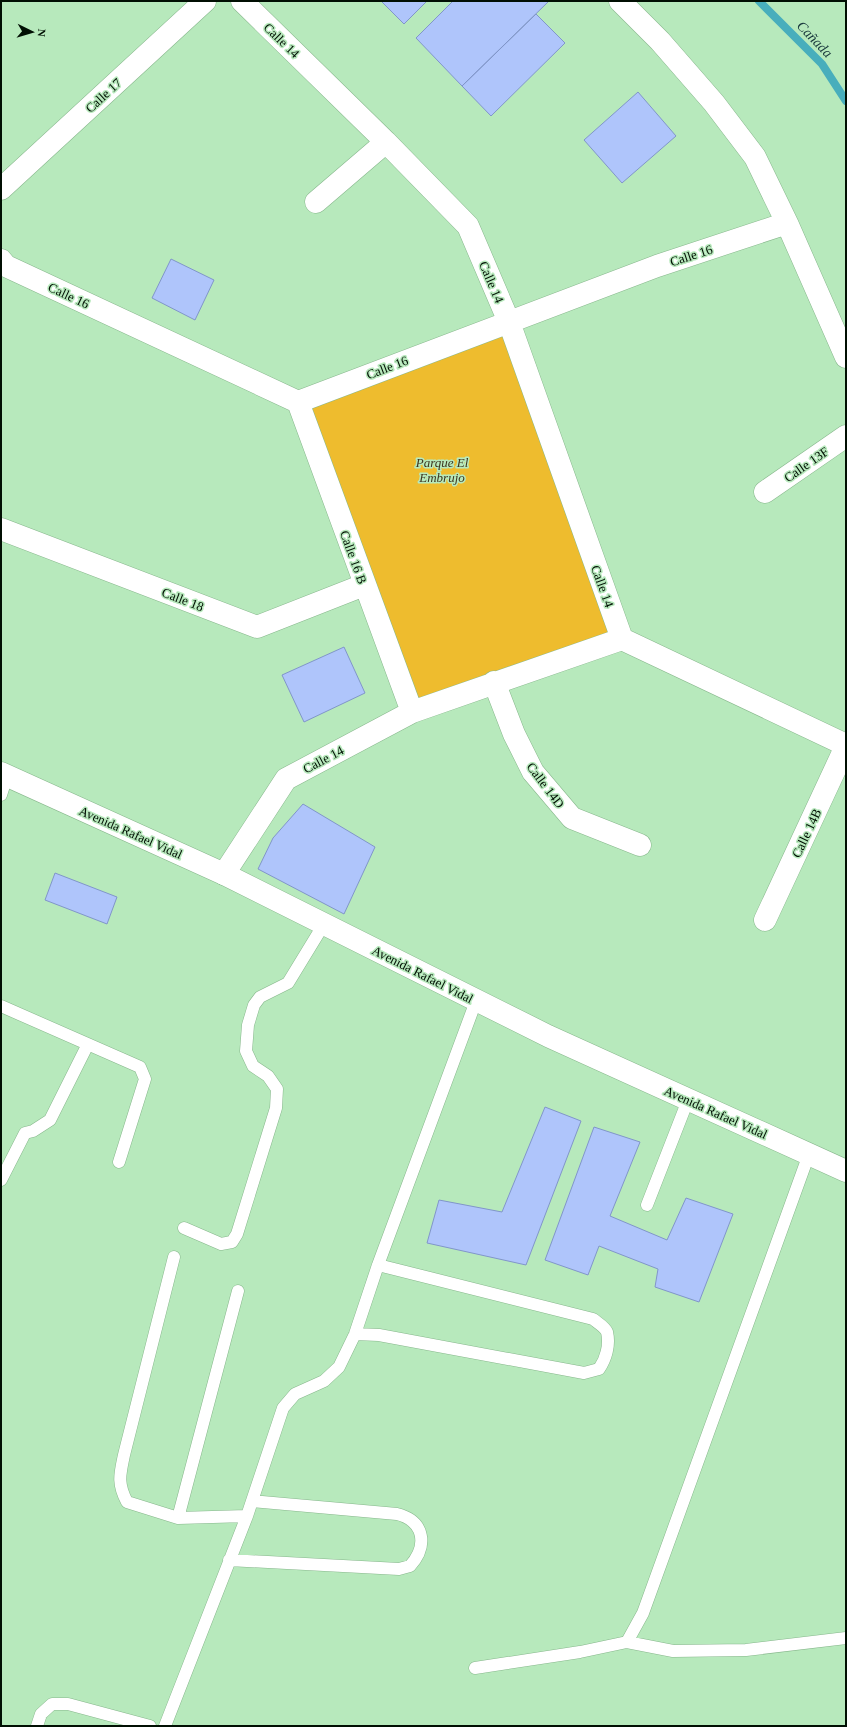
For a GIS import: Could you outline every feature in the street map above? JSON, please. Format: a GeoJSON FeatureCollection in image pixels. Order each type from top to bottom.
{"type":"FeatureCollection","features":[{"type":"Feature","properties":{"kind":"street","name":"Calle 17"},"geometry":{"type":"LineString","coordinates":[[1,189],[205,1]]}},
{"type":"Feature","properties":{"kind":"street","name":"Calle 14"},"geometry":{"type":"LineString","coordinates":[[224,874],[286,779],[412,712],[494,682],[622,639],[509,322],[468,226],[386,142],[242,1]]}},
{"type":"Feature","properties":{"kind":"street"},"geometry":{"type":"LineString","coordinates":[[620,1],[660,41],[714,103],[755,157],[787,223],[846,357]]}},
{"type":"Feature","properties":{"kind":"street"},"geometry":{"type":"LineString","coordinates":[[316,202],[386,142]]}},
{"type":"Feature","properties":{"kind":"street","name":"Calle 16"},"geometry":{"type":"LineString","coordinates":[[1,260],[6,266],[298,402],[657,266],[787,223]]}},
{"type":"Feature","properties":{"kind":"street","name":"Calle 16 B"},"geometry":{"type":"LineString","coordinates":[[298,402],[364,585],[412,712]]}},
{"type":"Feature","properties":{"kind":"street","name":"Calle 13F"},"geometry":{"type":"LineString","coordinates":[[765,492],[846,436]]}},
{"type":"Feature","properties":{"kind":"street","name":"Calle 18"},"geometry":{"type":"LineString","coordinates":[[1,530],[257,627],[364,585]]}},
{"type":"Feature","properties":{"kind":"street"},"geometry":{"type":"LineString","coordinates":[[622,639],[846,746]]}},
{"type":"Feature","properties":{"kind":"street","name":"Calle 14D"},"geometry":{"type":"LineString","coordinates":[[494,682],[514,734],[534,772],[572,818],[640,845]]}},
{"type":"Feature","properties":{"kind":"street","name":"Calle 14B"},"geometry":{"type":"LineString","coordinates":[[765,920],[846,746]]}},
{"type":"Feature","properties":{"kind":"street","name":"Avenida Rafael Vidal"},"geometry":{"type":"LineString","coordinates":[[3,782],[224,874],[548,1036],[846,1171]]}},
{"type":"Feature","properties":{"kind":"lane"},"geometry":{"type":"LineString","coordinates":[[184,1228],[221,1244],[232,1242],[237,1234],[276,1108],[277,1089],[268,1076],[253,1066],[246,1051],[248,1025],[254,1005],[260,997],[288,983],[324,924]]}},
{"type":"Feature","properties":{"kind":"lane"},"geometry":{"type":"LineString","coordinates":[[165,1726],[247,1516],[283,1408],[295,1394],[324,1381],[339,1367],[355,1334],[378,1265],[476,1001]]}},
{"type":"Feature","properties":{"kind":"lane"},"geometry":{"type":"LineString","coordinates":[[1,1006],[140,1067],[145,1079],[120,1162]]}},
{"type":"Feature","properties":{"kind":"lane"},"geometry":{"type":"LineString","coordinates":[[1,1180],[25,1133],[33,1131],[50,1120],[88,1044]]}},
{"type":"Feature","properties":{"kind":"lane"},"geometry":{"type":"LineString","coordinates":[[647,1205],[688,1100]]}},
{"type":"Feature","properties":{"kind":"lane"},"geometry":{"type":"LineString","coordinates":[[627,1642],[643,1613],[809,1154]]}},
{"type":"Feature","properties":{"kind":"lane"},"geometry":{"type":"LineString","coordinates":[[174,1257],[120,1478],[121,1490],[127,1502],[178,1518],[247,1516]]}},
{"type":"Feature","properties":{"kind":"lane"},"geometry":{"type":"LineString","coordinates":[[355,1334],[379,1335],[584,1374],[600,1369],[604,1362],[607,1352],[607,1332],[593,1319],[378,1265]]}},
{"type":"Feature","properties":{"kind":"lane"},"geometry":{"type":"LineString","coordinates":[[178,1518],[238,1291]]}},
{"type":"Feature","properties":{"kind":"lane"},"geometry":{"type":"LineString","coordinates":[[229,1560],[399,1569],[410,1566],[420,1552],[422,1536],[416,1524],[408,1517],[397,1514],[252,1501]]}},
{"type":"Feature","properties":{"kind":"lane"},"geometry":{"type":"LineString","coordinates":[[475,1668],[580,1652],[627,1642],[673,1651],[746,1650],[846,1638]]}},
{"type":"Feature","properties":{"kind":"lane"},"geometry":{"type":"LineString","coordinates":[[37,1726],[41,1714],[52,1704],[68,1704],[150,1726]]}},
{"type":"Feature","properties":{"kind":"green space","name":"Parque El Embrujo"},"geometry":{"type":"Polygon","coordinates":[[[509,322],[622,639],[412,712],[298,402],[509,322]]]}},
{"type":"Feature","properties":{"kind":"building"},"geometry":{"type":"Polygon","coordinates":[[[381,1],[427,1],[404,24],[381,1]]]}},
{"type":"Feature","properties":{"kind":"building"},"geometry":{"type":"Polygon","coordinates":[[[453,1],[548,2],[462,86],[416,38],[453,1]]]}},
{"type":"Feature","properties":{"kind":"building"},"geometry":{"type":"Polygon","coordinates":[[[536,14],[565,43],[491,116],[462,86],[536,14]]]}},
{"type":"Feature","properties":{"kind":"building"},"geometry":{"type":"Polygon","coordinates":[[[638,92],[676,136],[622,183],[584,140],[638,92]]]}},
{"type":"Feature","properties":{"kind":"building"},"geometry":{"type":"Polygon","coordinates":[[[171,259],[214,280],[195,320],[152,298],[171,259]]]}},
{"type":"Feature","properties":{"kind":"building"},"geometry":{"type":"Polygon","coordinates":[[[344,647],[365,693],[304,722],[282,675],[344,647]]]}},
{"type":"Feature","properties":{"kind":"building"},"geometry":{"type":"Polygon","coordinates":[[[303,804],[375,847],[344,914],[258,869],[273,838],[303,804]]]}},
{"type":"Feature","properties":{"kind":"building"},"geometry":{"type":"Polygon","coordinates":[[[55,873],[117,897],[107,924],[45,900],[55,873]]]}},
{"type":"Feature","properties":{"kind":"building"},"geometry":{"type":"Polygon","coordinates":[[[545,1107],[581,1121],[526,1265],[427,1243],[439,1200],[502,1212],[545,1107]]]}},
{"type":"Feature","properties":{"kind":"building"},"geometry":{"type":"Polygon","coordinates":[[[594,1127],[640,1142],[610,1216],[667,1240],[686,1198],[733,1214],[699,1302],[655,1287],[658,1269],[599,1246],[588,1275],[545,1260],[594,1127]]]}},
{"type":"Feature","properties":{"kind":"waterway","name":"Cañada"},"geometry":{"type":"LineString","coordinates":[[759,1],[822,64],[846,101]]}}]}
